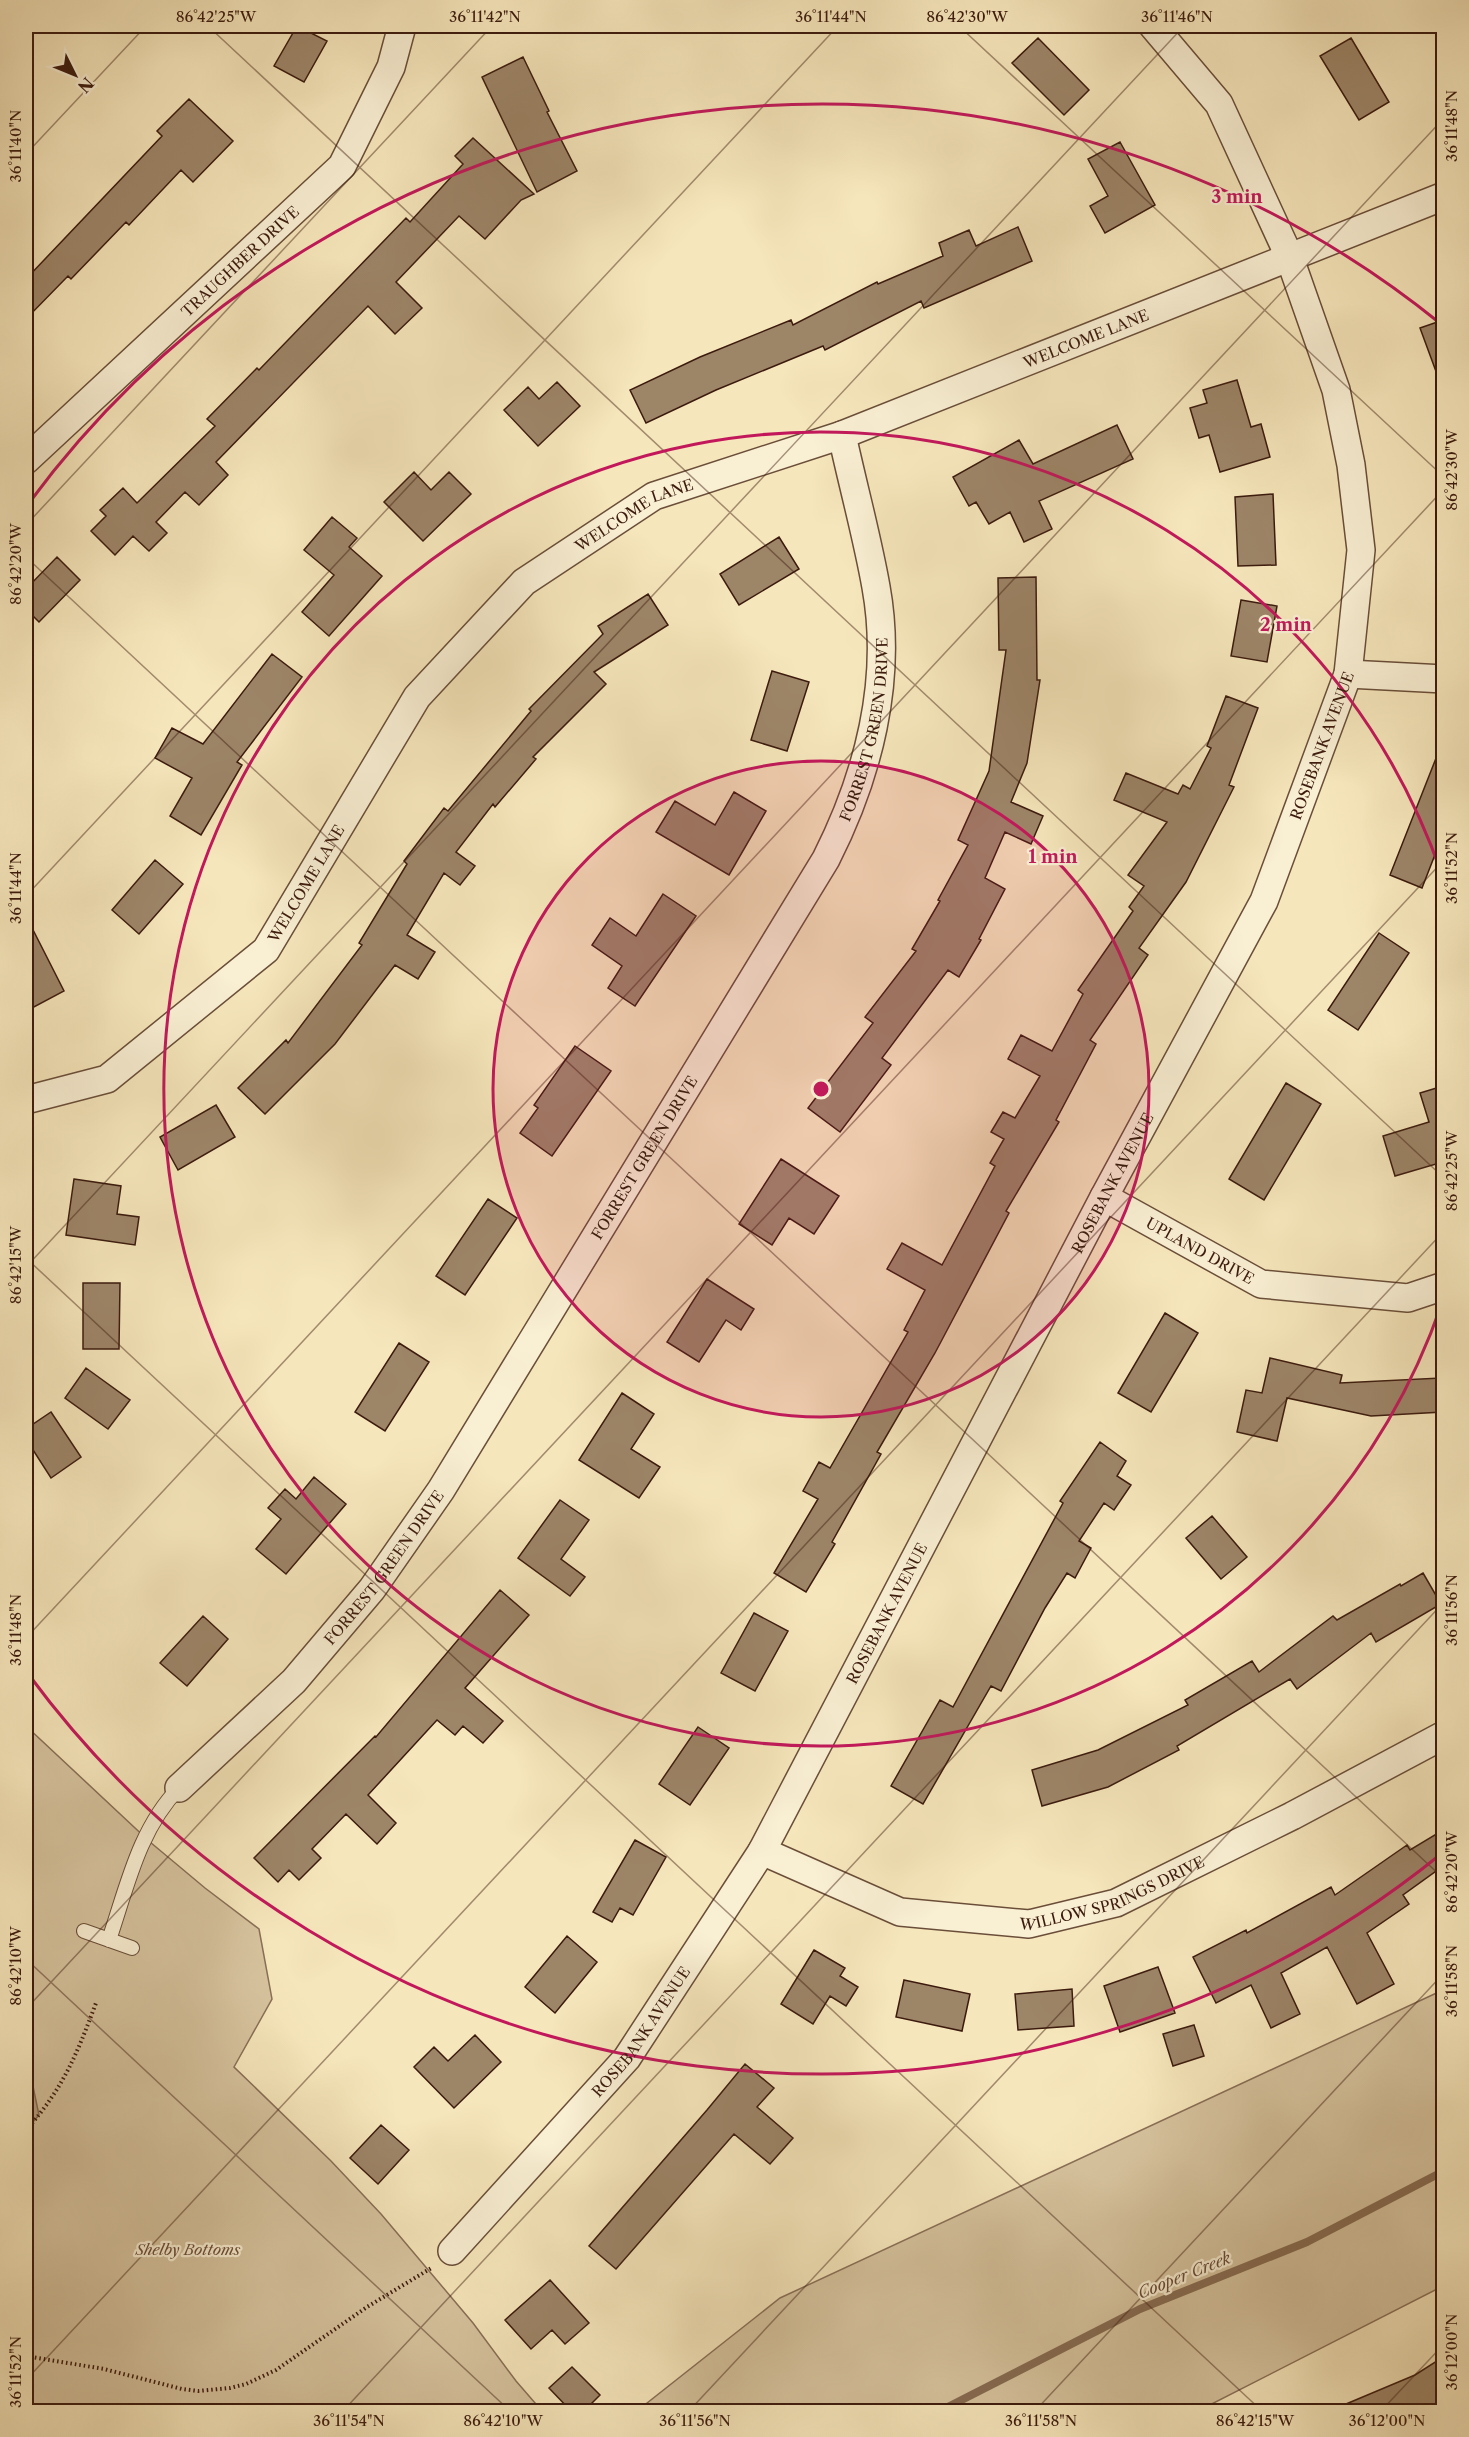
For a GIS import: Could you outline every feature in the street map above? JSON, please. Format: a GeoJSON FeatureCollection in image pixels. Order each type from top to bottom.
{"type":"FeatureCollection","features":[{"type":"Feature","properties":{"kind":"street","name":"TRAUGHBER DRIVE"},"geometry":{"type":"LineString","coordinates":[[26,460],[342,166],[391,67],[402,26]]}},
{"type":"Feature","properties":{"kind":"street","name":"ROSEBANK AVENUE"},"geometry":{"type":"LineString","coordinates":[[452,2251],[627,2058],[762,1851],[1104,1197],[1264,901],[1348,674],[1361,550],[1351,465],[1336,390],[1289,256],[1219,104],[1153,26]]}},
{"type":"Feature","properties":{"kind":"street","name":"WELCOME LANE"},"geometry":{"type":"LineString","coordinates":[[26,1100],[107,1079],[266,950],[417,697],[524,582],[654,496],[842,435],[1443,196]]}},
{"type":"Feature","properties":{"kind":"street","name":"FORREST GREEN DRIVE"},"geometry":{"type":"LineString","coordinates":[[179,1788],[294,1681],[372,1589],[435,1499],[826,860],[847,818],[862,773],[873,728],[879,681],[881,635],[876,588],[842,435]]}},
{"type":"Feature","properties":{"kind":"street"},"geometry":{"type":"LineString","coordinates":[[1348,674],[1443,680]]}},
{"type":"Feature","properties":{"kind":"street","name":"UPLAND DRIVE"},"geometry":{"type":"LineString","coordinates":[[1104,1197],[1261,1284],[1408,1298],[1443,1286]]}},
{"type":"Feature","properties":{"kind":"street","name":"WILLOW SPRINGS DRIVE"},"geometry":{"type":"LineString","coordinates":[[762,1851],[900,1912],[1029,1924],[1116,1903],[1292,1816],[1443,1735]]}},
{"type":"Feature","properties":{"kind":"lane"},"geometry":{"type":"LineString","coordinates":[[109,1940],[145,1836],[160,1810],[179,1788]]}},
{"type":"Feature","properties":{"kind":"lane"},"geometry":{"type":"LineString","coordinates":[[84,1931],[132,1948]]}},
{"type":"Feature","properties":{"kind":"path"},"geometry":{"type":"LineString","coordinates":[[26,2130],[55,2095],[69,2072],[96,2003]]}},
{"type":"Feature","properties":{"kind":"path"},"geometry":{"type":"LineString","coordinates":[[26,2356],[104,2368],[182,2389],[198,2391],[230,2388],[246,2384],[276,2370],[367,2307],[421,2275],[452,2251]]}},
{"type":"Feature","properties":{"kind":"green space","name":"Shelby Bottoms"},"geometry":{"type":"Polygon","coordinates":[[[26,1726],[150,1842],[259,1929],[272,1999],[234,2067],[331,2161],[381,2214],[473,2323],[516,2381],[542,2411],[26,2411],[26,1726]]]}},
{"type":"Feature","properties":{"kind":"green space"},"geometry":{"type":"Polygon","coordinates":[[[1443,1990],[1443,2286],[1198,2411],[637,2411],[780,2298],[1443,1990]]]}},
{"type":"Feature","properties":{"kind":"shaded area"},"geometry":{"type":"Polygon","coordinates":[[[26,2053],[39,2115],[26,2130],[26,2053]]]}},
{"type":"Feature","properties":{"kind":"building"},"geometry":{"type":"Polygon","coordinates":[[[297,26],[327,41],[304,82],[274,66],[297,26]]]}},
{"type":"Feature","properties":{"kind":"building"},"geometry":{"type":"Polygon","coordinates":[[[1038,38],[1089,90],[1064,115],[1012,63],[1038,38]]]}},
{"type":"Feature","properties":{"kind":"building"},"geometry":{"type":"Polygon","coordinates":[[[1351,38],[1389,102],[1359,120],[1320,56],[1351,38]]]}},
{"type":"Feature","properties":{"kind":"building"},"geometry":{"type":"Polygon","coordinates":[[[523,57],[549,111],[547,112],[577,171],[537,192],[482,77],[523,57]]]}},
{"type":"Feature","properties":{"kind":"building"},"geometry":{"type":"Polygon","coordinates":[[[189,99],[233,141],[193,182],[181,170],[129,225],[126,222],[71,279],[68,276],[26,319],[26,279],[162,136],[157,131],[189,99]]]}},
{"type":"Feature","properties":{"kind":"building"},"geometry":{"type":"Polygon","coordinates":[[[473,138],[534,194],[521,200],[485,239],[459,216],[396,282],[422,308],[395,334],[368,306],[216,462],[228,475],[199,505],[185,492],[156,522],[167,533],[149,551],[133,536],[115,555],[91,531],[106,516],[100,510],[123,488],[137,503],[215,426],[207,419],[257,368],[259,370],[406,218],[410,222],[463,164],[455,156],[473,138]]]}},
{"type":"Feature","properties":{"kind":"building"},"geometry":{"type":"Polygon","coordinates":[[[1120,142],[1155,205],[1105,233],[1090,206],[1108,196],[1088,159],[1120,142]]]}},
{"type":"Feature","properties":{"kind":"building"},"geometry":{"type":"Polygon","coordinates":[[[1018,227],[1032,261],[924,308],[921,301],[825,350],[823,346],[716,390],[646,423],[630,390],[700,357],[791,320],[793,325],[877,282],[878,284],[943,256],[939,243],[969,230],[976,246],[1018,227]]]}},
{"type":"Feature","properties":{"kind":"building"},"geometry":{"type":"Polygon","coordinates":[[[1443,320],[1443,385],[1441,385],[1420,328],[1443,320]]]}},
{"type":"Feature","properties":{"kind":"building"},"geometry":{"type":"Polygon","coordinates":[[[1237,380],[1251,427],[1261,424],[1270,457],[1220,472],[1209,435],[1199,438],[1190,408],[1207,403],[1203,390],[1237,380]]]}},
{"type":"Feature","properties":{"kind":"building"},"geometry":{"type":"Polygon","coordinates":[[[557,382],[580,406],[538,446],[504,410],[528,387],[539,399],[557,382]]]}},
{"type":"Feature","properties":{"kind":"building"},"geometry":{"type":"Polygon","coordinates":[[[1117,425],[1133,459],[1039,501],[1052,529],[1024,542],[1010,512],[989,524],[976,502],[969,506],[953,477],[1019,440],[1033,464],[1117,425]]]}},
{"type":"Feature","properties":{"kind":"building"},"geometry":{"type":"Polygon","coordinates":[[[414,472],[431,490],[449,472],[471,494],[423,541],[384,502],[414,472]]]}},
{"type":"Feature","properties":{"kind":"building"},"geometry":{"type":"Polygon","coordinates":[[[1273,494],[1276,565],[1238,566],[1235,497],[1273,494]]]}},
{"type":"Feature","properties":{"kind":"building"},"geometry":{"type":"Polygon","coordinates":[[[332,517],[357,538],[349,547],[382,576],[329,636],[302,612],[334,575],[304,550],[332,517]]]}},
{"type":"Feature","properties":{"kind":"building"},"geometry":{"type":"Polygon","coordinates":[[[779,537],[799,569],[739,605],[720,574],[779,537]]]}},
{"type":"Feature","properties":{"kind":"building"},"geometry":{"type":"Polygon","coordinates":[[[57,557],[80,580],[39,622],[26,609],[26,589],[57,557]]]}},
{"type":"Feature","properties":{"kind":"building"},"geometry":{"type":"Polygon","coordinates":[[[1036,577],[1037,680],[1040,680],[1027,763],[1011,802],[1043,816],[1031,844],[1005,832],[985,878],[1005,889],[979,939],[981,940],[959,977],[948,970],[882,1058],[891,1065],[840,1132],[808,1108],[873,1023],[865,1017],[916,951],[912,949],[940,901],[938,900],[968,845],[958,840],[989,771],[1006,650],[999,650],[998,578],[1036,577]]]}},
{"type":"Feature","properties":{"kind":"building"},"geometry":{"type":"Polygon","coordinates":[[[648,594],[668,625],[594,672],[606,684],[533,757],[536,759],[495,807],[493,804],[456,852],[475,866],[460,885],[444,873],[407,935],[435,952],[418,979],[395,965],[335,1044],[265,1114],[238,1088],[286,1040],[288,1043],[362,945],[359,943],[407,864],[404,861],[444,808],[448,811],[531,711],[529,709],[603,634],[598,626],[648,594]]]}},
{"type":"Feature","properties":{"kind":"building"},"geometry":{"type":"Polygon","coordinates":[[[1241,600],[1277,606],[1267,662],[1231,656],[1241,600]]]}},
{"type":"Feature","properties":{"kind":"building"},"geometry":{"type":"Polygon","coordinates":[[[272,654],[302,677],[237,762],[242,765],[201,835],[170,816],[192,778],[155,758],[172,728],[203,744],[272,654]]]}},
{"type":"Feature","properties":{"kind":"building"},"geometry":{"type":"Polygon","coordinates":[[[772,671],[809,682],[787,751],[751,740],[772,671]]]}},
{"type":"Feature","properties":{"kind":"building"},"geometry":{"type":"Polygon","coordinates":[[[1226,696],[1258,708],[1229,785],[1234,787],[1186,882],[1139,948],[1148,955],[1090,1040],[1096,1044],[1056,1120],[1059,1122],[1006,1211],[1009,1213],[935,1353],[877,1452],[881,1454],[832,1542],[835,1544],[806,1592],[774,1573],[818,1499],[803,1491],[819,1462],[830,1468],[908,1332],[904,1330],[925,1290],[887,1269],[902,1243],[942,1265],[995,1166],[990,1163],[1004,1139],[991,1132],[1003,1112],[1015,1118],[1040,1076],[1008,1059],[1021,1035],[1052,1051],[1083,994],[1078,990],[1133,911],[1129,907],[1144,886],[1128,875],[1167,822],[1114,800],[1126,773],[1178,794],[1183,785],[1190,789],[1211,748],[1207,746],[1226,696]]]}},
{"type":"Feature","properties":{"kind":"building"},"geometry":{"type":"Polygon","coordinates":[[[1442,743],[1443,834],[1422,888],[1390,875],[1442,743]]]}},
{"type":"Feature","properties":{"kind":"building"},"geometry":{"type":"Polygon","coordinates":[[[734,792],[766,811],[729,875],[656,832],[675,801],[715,825],[734,792]]]}},
{"type":"Feature","properties":{"kind":"building"},"geometry":{"type":"Polygon","coordinates":[[[155,860],[183,884],[139,934],[112,910],[155,860]]]}},
{"type":"Feature","properties":{"kind":"building"},"geometry":{"type":"Polygon","coordinates":[[[663,894],[696,916],[635,1006],[608,988],[622,966],[592,945],[610,918],[636,936],[663,894]]]}},
{"type":"Feature","properties":{"kind":"building"},"geometry":{"type":"Polygon","coordinates":[[[26,916],[64,991],[32,1008],[26,996],[26,916]]]}},
{"type":"Feature","properties":{"kind":"building"},"geometry":{"type":"Polygon","coordinates":[[[1379,933],[1409,953],[1358,1030],[1328,1010],[1379,933]]]}},
{"type":"Feature","properties":{"kind":"building"},"geometry":{"type":"Polygon","coordinates":[[[575,1046],[611,1071],[552,1156],[520,1133],[538,1108],[534,1105],[575,1046]]]}},
{"type":"Feature","properties":{"kind":"building"},"geometry":{"type":"Polygon","coordinates":[[[1286,1083],[1321,1104],[1264,1200],[1229,1179],[1286,1083]]]}},
{"type":"Feature","properties":{"kind":"building"},"geometry":{"type":"Polygon","coordinates":[[[1443,1086],[1443,1162],[1395,1176],[1383,1136],[1429,1122],[1420,1093],[1443,1086]]]}},
{"type":"Feature","properties":{"kind":"building"},"geometry":{"type":"Polygon","coordinates":[[[216,1105],[235,1137],[178,1170],[160,1137],[216,1105]]]}},
{"type":"Feature","properties":{"kind":"building"},"geometry":{"type":"Polygon","coordinates":[[[781,1159],[839,1196],[814,1234],[789,1218],[772,1245],[739,1224],[781,1159]]]}},
{"type":"Feature","properties":{"kind":"building"},"geometry":{"type":"Polygon","coordinates":[[[74,1179],[121,1186],[117,1214],[139,1217],[135,1245],[66,1235],[74,1179]]]}},
{"type":"Feature","properties":{"kind":"building"},"geometry":{"type":"Polygon","coordinates":[[[488,1199],[517,1218],[465,1295],[436,1276],[488,1199]]]}},
{"type":"Feature","properties":{"kind":"building"},"geometry":{"type":"Polygon","coordinates":[[[707,1279],[754,1309],[741,1330],[726,1320],[699,1362],[667,1342],[707,1279]]]}},
{"type":"Feature","properties":{"kind":"building"},"geometry":{"type":"Polygon","coordinates":[[[83,1283],[120,1283],[119,1349],[83,1349],[83,1283]]]}},
{"type":"Feature","properties":{"kind":"building"},"geometry":{"type":"Polygon","coordinates":[[[1165,1313],[1198,1333],[1151,1412],[1118,1393],[1165,1313]]]}},
{"type":"Feature","properties":{"kind":"building"},"geometry":{"type":"Polygon","coordinates":[[[399,1343],[429,1362],[385,1431],[355,1412],[399,1343]]]}},
{"type":"Feature","properties":{"kind":"building"},"geometry":{"type":"Polygon","coordinates":[[[1270,1358],[1342,1375],[1340,1383],[1441,1378],[1443,1412],[1371,1416],[1287,1398],[1277,1441],[1237,1432],[1246,1390],[1262,1393],[1270,1358]]]}},
{"type":"Feature","properties":{"kind":"building"},"geometry":{"type":"Polygon","coordinates":[[[86,1368],[130,1400],[108,1429],[65,1398],[86,1368]]]}},
{"type":"Feature","properties":{"kind":"building"},"geometry":{"type":"Polygon","coordinates":[[[622,1393],[654,1414],[631,1449],[660,1467],[639,1498],[579,1460],[622,1393]]]}},
{"type":"Feature","properties":{"kind":"building"},"geometry":{"type":"Polygon","coordinates":[[[51,1412],[81,1457],[51,1478],[26,1439],[26,1429],[51,1412]]]}},
{"type":"Feature","properties":{"kind":"building"},"geometry":{"type":"Polygon","coordinates":[[[1100,1442],[1126,1461],[1117,1476],[1131,1485],[1114,1510],[1104,1503],[1079,1541],[1091,1548],[1075,1578],[1067,1573],[1045,1608],[1001,1691],[991,1686],[923,1804],[891,1786],[940,1700],[953,1707],[1063,1503],[1060,1501],[1100,1442]]]}},
{"type":"Feature","properties":{"kind":"building"},"geometry":{"type":"Polygon","coordinates":[[[314,1477],[346,1504],[286,1574],[256,1549],[281,1519],[268,1508],[285,1489],[296,1499],[314,1477]]]}},
{"type":"Feature","properties":{"kind":"building"},"geometry":{"type":"Polygon","coordinates":[[[560,1500],[589,1520],[561,1559],[585,1577],[570,1596],[518,1558],[560,1500]]]}},
{"type":"Feature","properties":{"kind":"building"},"geometry":{"type":"Polygon","coordinates":[[[1212,1516],[1247,1557],[1221,1579],[1186,1538],[1212,1516]]]}},
{"type":"Feature","properties":{"kind":"building"},"geometry":{"type":"Polygon","coordinates":[[[1423,1573],[1441,1604],[1376,1642],[1371,1633],[1297,1689],[1290,1679],[1177,1746],[1179,1750],[1108,1787],[1042,1806],[1032,1770],[1098,1750],[1188,1705],[1185,1700],[1252,1661],[1259,1672],[1333,1616],[1337,1620],[1423,1573]]]}},
{"type":"Feature","properties":{"kind":"building"},"geometry":{"type":"Polygon","coordinates":[[[500,1590],[529,1615],[465,1688],[503,1721],[483,1743],[463,1726],[455,1735],[437,1720],[368,1795],[396,1823],[377,1844],[346,1814],[312,1849],[321,1858],[299,1880],[289,1870],[278,1882],[254,1858],[376,1737],[500,1590]]]}},
{"type":"Feature","properties":{"kind":"building"},"geometry":{"type":"Polygon","coordinates":[[[754,1613],[788,1631],[755,1691],[721,1673],[754,1613]]]}},
{"type":"Feature","properties":{"kind":"building"},"geometry":{"type":"Polygon","coordinates":[[[203,1616],[228,1639],[187,1686],[160,1663],[203,1616]]]}},
{"type":"Feature","properties":{"kind":"building"},"geometry":{"type":"Polygon","coordinates":[[[698,1727],[729,1748],[690,1805],[659,1784],[698,1727]]]}},
{"type":"Feature","properties":{"kind":"building"},"geometry":{"type":"Polygon","coordinates":[[[1443,1830],[1443,1866],[1403,1895],[1409,1904],[1367,1933],[1394,1984],[1357,2004],[1327,1947],[1281,1973],[1300,2014],[1271,2028],[1251,1985],[1216,2003],[1193,1957],[1246,1930],[1247,1933],[1331,1887],[1335,1895],[1407,1845],[1410,1850],[1443,1830]]]}},
{"type":"Feature","properties":{"kind":"building"},"geometry":{"type":"Polygon","coordinates":[[[635,1840],[666,1857],[633,1915],[620,1908],[612,1922],[593,1912],[635,1840]]]}},
{"type":"Feature","properties":{"kind":"building"},"geometry":{"type":"Polygon","coordinates":[[[567,1936],[597,1962],[555,2013],[525,1987],[567,1936]]]}},
{"type":"Feature","properties":{"kind":"building"},"geometry":{"type":"Polygon","coordinates":[[[814,1950],[845,1968],[840,1976],[858,1987],[846,2006],[830,1996],[813,2024],[781,2004],[814,1950]]]}},
{"type":"Feature","properties":{"kind":"building"},"geometry":{"type":"Polygon","coordinates":[[[1158,1967],[1175,2013],[1120,2032],[1104,1986],[1158,1967]]]}},
{"type":"Feature","properties":{"kind":"building"},"geometry":{"type":"Polygon","coordinates":[[[904,1980],[970,1994],[962,2031],[896,2017],[904,1980]]]}},
{"type":"Feature","properties":{"kind":"building"},"geometry":{"type":"Polygon","coordinates":[[[1072,1989],[1074,2026],[1018,2030],[1015,1994],[1072,1989]]]}},
{"type":"Feature","properties":{"kind":"building"},"geometry":{"type":"Polygon","coordinates":[[[1194,2025],[1204,2056],[1173,2066],[1163,2034],[1194,2025]]]}},
{"type":"Feature","properties":{"kind":"building"},"geometry":{"type":"Polygon","coordinates":[[[475,2035],[501,2062],[454,2108],[414,2067],[434,2047],[448,2061],[475,2035]]]}},
{"type":"Feature","properties":{"kind":"building"},"geometry":{"type":"Polygon","coordinates":[[[745,2064],[774,2088],[757,2107],[793,2138],[770,2164],[734,2134],[616,2269],[589,2246],[745,2064]]]}},
{"type":"Feature","properties":{"kind":"building"},"geometry":{"type":"Polygon","coordinates":[[[381,2125],[409,2150],[378,2184],[350,2158],[381,2125]]]}},
{"type":"Feature","properties":{"kind":"building"},"geometry":{"type":"Polygon","coordinates":[[[550,2280],[589,2323],[565,2344],[552,2330],[531,2349],[505,2320],[550,2280]]]}},
{"type":"Feature","properties":{"kind":"building"},"geometry":{"type":"Polygon","coordinates":[[[1443,2357],[1443,2412],[1327,2412],[1415,2375],[1443,2357]]]}},
{"type":"Feature","properties":{"kind":"building"},"geometry":{"type":"Polygon","coordinates":[[[572,2367],[600,2395],[583,2412],[572,2412],[549,2388],[572,2367]]]}},
{"type":"Feature","properties":{"kind":"waterway","name":"Cooper Creek"},"geometry":{"type":"LineString","coordinates":[[938,2412],[1140,2309],[1307,2242],[1444,2171]]}}]}
